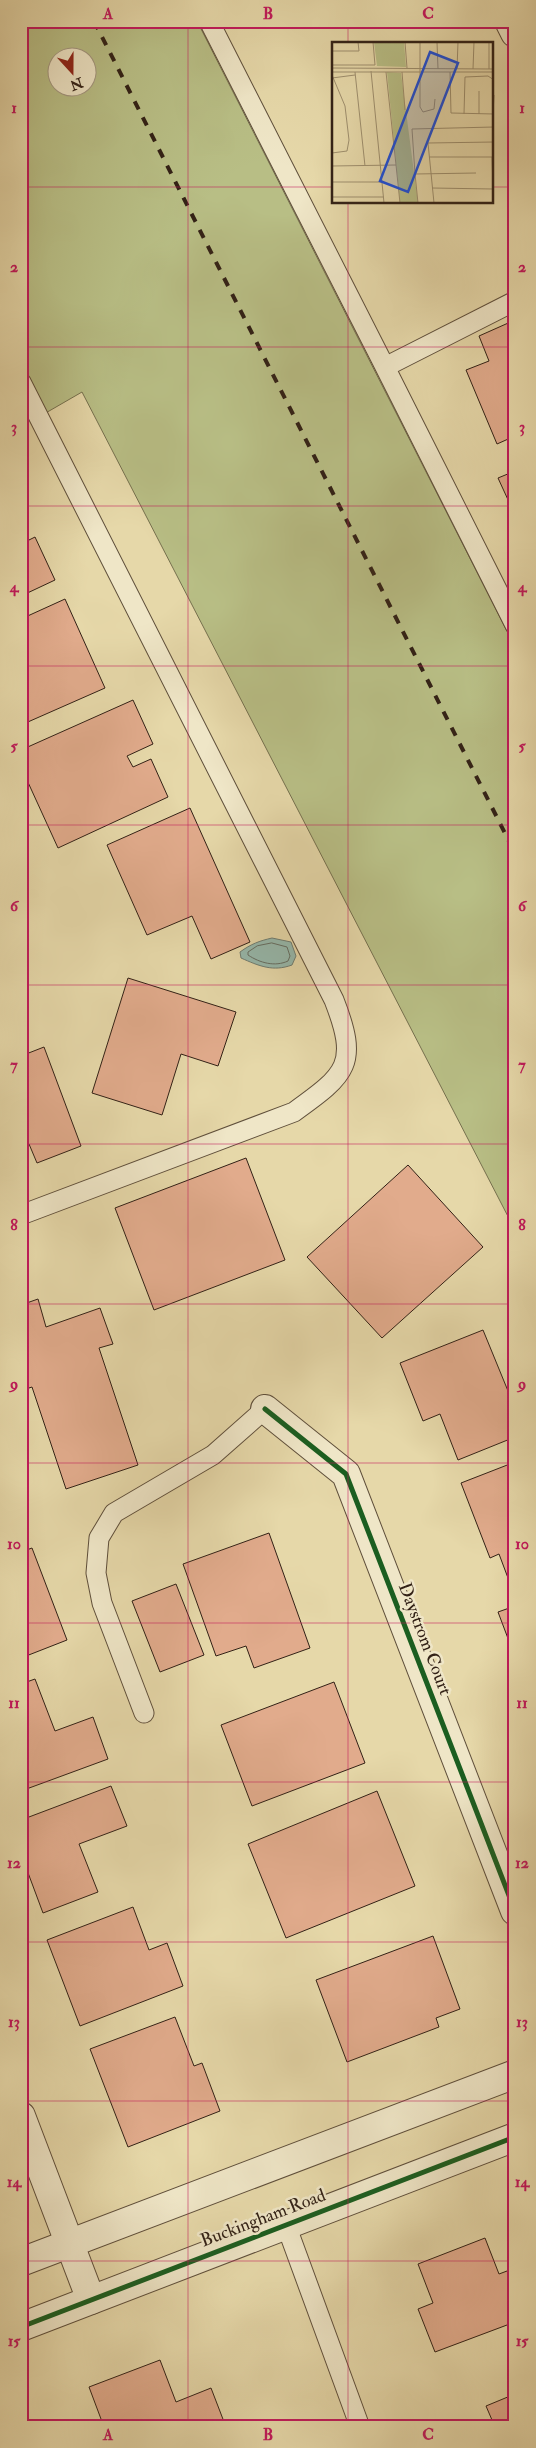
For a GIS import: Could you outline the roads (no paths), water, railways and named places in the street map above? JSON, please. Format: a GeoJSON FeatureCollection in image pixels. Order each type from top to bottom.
{"type":"FeatureCollection","features":[{"type":"Feature","properties":{"kind":"street"},"geometry":{"type":"LineString","coordinates":[[509,21],[515,33]]}},
{"type":"Feature","properties":{"kind":"street","name":"Daystrom Court"},"geometry":{"type":"LineString","coordinates":[[265,1409],[346,1474],[515,1911]]}},
{"type":"Feature","properties":{"kind":"street"},"geometry":{"type":"LineString","coordinates":[[21,2262],[515,2074]]}},
{"type":"Feature","properties":{"kind":"street"},"geometry":{"type":"LineString","coordinates":[[21,2116],[91,2300]]}},
{"type":"Feature","properties":{"kind":"street","name":"Buckingham Road"},"geometry":{"type":"LineString","coordinates":[[21,2327],[515,2137]]}},
{"type":"Feature","properties":{"kind":"lane"},"geometry":{"type":"LineString","coordinates":[[209,21],[515,625]]}},
{"type":"Feature","properties":{"kind":"lane"},"geometry":{"type":"LineString","coordinates":[[385,367],[515,301]]}},
{"type":"Feature","properties":{"kind":"lane"},"geometry":{"type":"LineString","coordinates":[[21,382],[334,1000],[346,1031],[347,1059],[330,1086],[294,1112],[21,1215]]}},
{"type":"Feature","properties":{"kind":"lane"},"geometry":{"type":"LineString","coordinates":[[144,1713],[102,1603],[96,1573],[99,1538],[114,1513],[212,1454],[265,1409]]}},
{"type":"Feature","properties":{"kind":"lane"},"geometry":{"type":"LineString","coordinates":[[286,2225],[360,2427]]}},
{"type":"Feature","properties":{"kind":"water"},"geometry":{"type":"Polygon","coordinates":[[[272,938],[291,942],[296,956],[292,965],[272,968],[260,966],[241,958],[240,952],[244,949],[255,943],[272,938]]]}},
{"type":"Feature","properties":{"kind":"railway"},"geometry":{"type":"LineString","coordinates":[[94,21],[515,853]]}}]}
